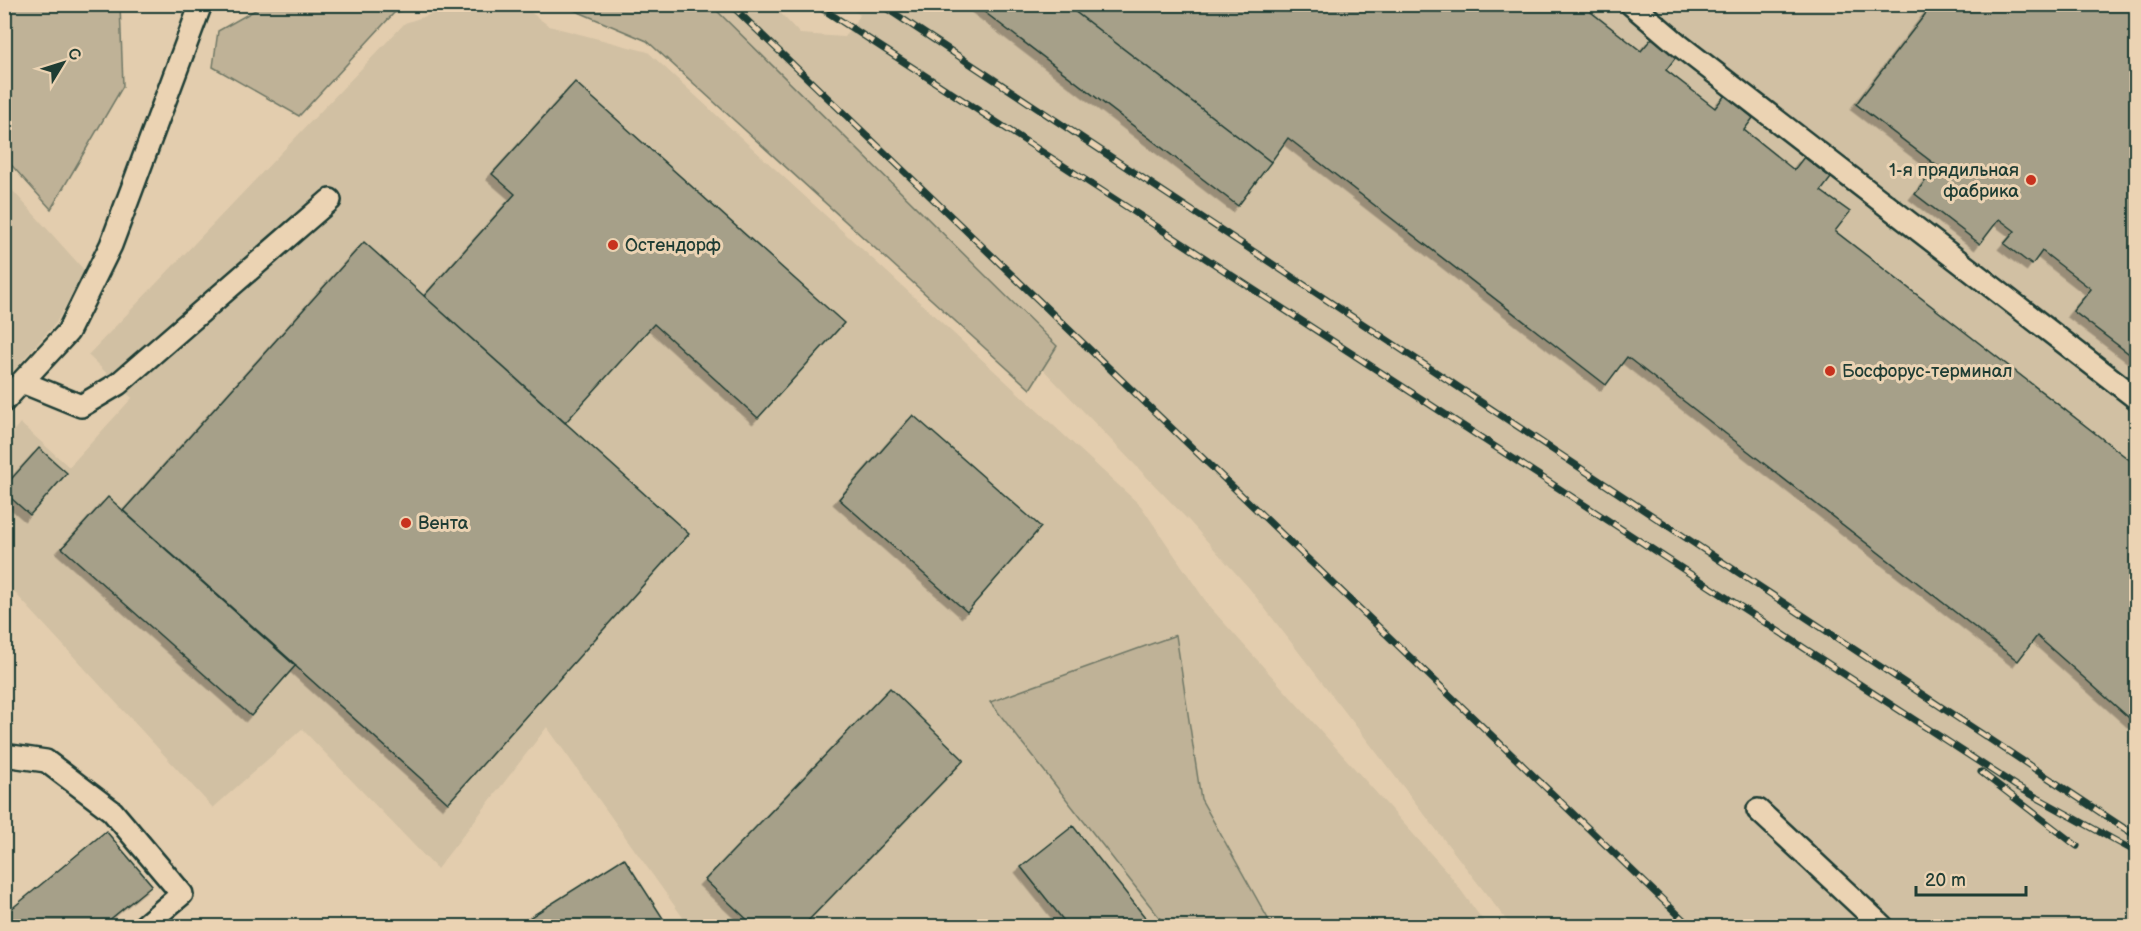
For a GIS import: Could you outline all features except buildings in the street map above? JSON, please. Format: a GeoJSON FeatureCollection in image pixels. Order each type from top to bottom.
{"type":"FeatureCollection","features":[{"type":"Feature","properties":{"kind":"lane"},"geometry":{"type":"LineString","coordinates":[[4,401],[68,332],[111,245],[201,4]]}},
{"type":"Feature","properties":{"kind":"lane"},"geometry":{"type":"LineString","coordinates":[[1631,4],[1679,45],[2136,398]]}},
{"type":"Feature","properties":{"kind":"lane"},"geometry":{"type":"LineString","coordinates":[[22,382],[81,406],[118,384],[330,201]]}},
{"type":"Feature","properties":{"kind":"lane"},"geometry":{"type":"LineString","coordinates":[[4,754],[46,761],[112,811],[182,894],[144,927]]}},
{"type":"Feature","properties":{"kind":"lane"},"geometry":{"type":"LineString","coordinates":[[1758,810],[1882,927]]}},
{"type":"Feature","properties":{"kind":"shaded area"},"geometry":{"type":"Polygon","coordinates":[[[5,4],[120,5],[123,86],[51,209],[5,158],[5,4]]]}},
{"type":"Feature","properties":{"kind":"shaded area"},"geometry":{"type":"Polygon","coordinates":[[[844,4],[2136,5],[2136,926],[1511,926],[1249,588],[1190,522],[721,35],[688,5],[773,5],[800,34],[844,37],[860,15],[844,4]]]}},
{"type":"Feature","properties":{"kind":"shaded area"},"geometry":{"type":"Polygon","coordinates":[[[264,5],[419,5],[394,13],[299,116],[213,67],[218,31],[264,5]]]}},
{"type":"Feature","properties":{"kind":"shaded area"},"geometry":{"type":"Polygon","coordinates":[[[459,5],[521,5],[549,26],[648,52],[1141,506],[1209,606],[1449,874],[1487,926],[689,926],[547,727],[437,869],[302,729],[213,808],[5,582],[5,441],[20,423],[69,467],[132,398],[88,355],[405,23],[459,5]]]}},
{"type":"Feature","properties":{"kind":"shaded area"},"geometry":{"type":"Polygon","coordinates":[[[562,5],[711,5],[1057,346],[1030,389],[647,41],[562,5]]]}},
{"type":"Feature","properties":{"kind":"shaded area"},"geometry":{"type":"Polygon","coordinates":[[[5,182],[85,271],[56,323],[5,380],[5,182]]]}},
{"type":"Feature","properties":{"kind":"shaded area"},"geometry":{"type":"Polygon","coordinates":[[[1176,635],[1201,799],[1272,926],[1166,926],[990,702],[1176,635]]]}},
{"type":"Feature","properties":{"kind":"railway"},"geometry":{"type":"LineString","coordinates":[[730,4],[1690,926]]}},
{"type":"Feature","properties":{"kind":"railway"},"geometry":{"type":"LineString","coordinates":[[815,4],[2016,786],[2136,852]]}},
{"type":"Feature","properties":{"kind":"railway"},"geometry":{"type":"LineString","coordinates":[[880,4],[2136,836]]}},
{"type":"Feature","properties":{"kind":"railway"},"geometry":{"type":"LineString","coordinates":[[1981,772],[2077,846]]}},
{"type":"Feature","properties":{"kind":"place","name":"1-я прядильная фабрика"},"geometry":{"type":"Point","coordinates":[2031,180]}},
{"type":"Feature","properties":{"kind":"place","name":"Остендорф"},"geometry":{"type":"Point","coordinates":[613,245]}},
{"type":"Feature","properties":{"kind":"place","name":"Босфорус-терминал"},"geometry":{"type":"Point","coordinates":[1830,371]}},
{"type":"Feature","properties":{"kind":"place","name":"Вента"},"geometry":{"type":"Point","coordinates":[406,523]}}]}
